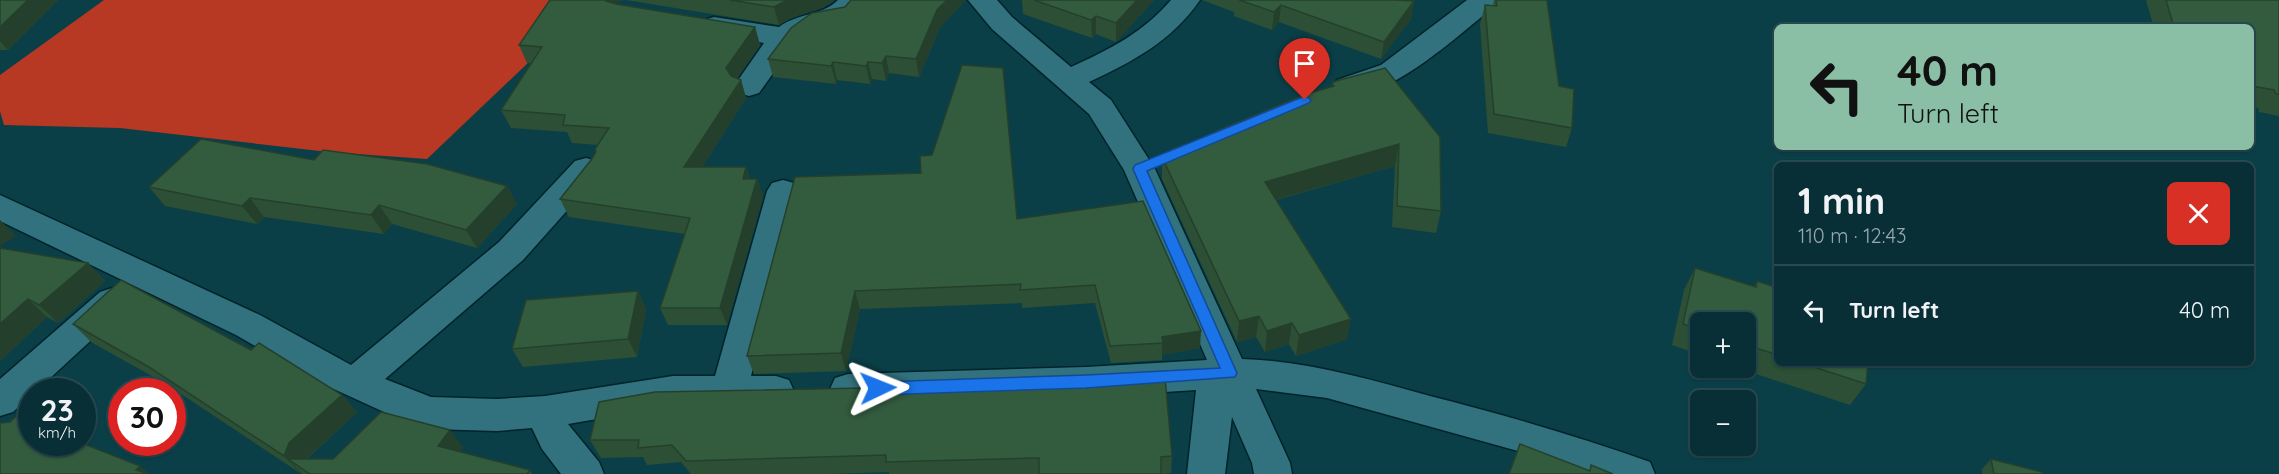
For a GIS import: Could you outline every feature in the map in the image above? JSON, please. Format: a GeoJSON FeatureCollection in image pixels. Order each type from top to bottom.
{"type":"FeatureCollection","features":[{"type":"Feature","properties":{"kind":"street"},"geometry":{"type":"LineString","coordinates":[[749,86],[783,37],[804,22],[837,16],[853,0]]}},
{"type":"Feature","properties":{"kind":"street"},"geometry":{"type":"LineString","coordinates":[[982,0],[1002,23],[1100,107],[1150,164],[1222,373],[1271,463],[1273,474]]}},
{"type":"Feature","properties":{"kind":"street"},"geometry":{"type":"LineString","coordinates":[[1069,79],[1121,56],[1158,33],[1185,0]]}},
{"type":"Feature","properties":{"kind":"street"},"geometry":{"type":"LineString","coordinates":[[1325,92],[1370,81],[1391,72],[1485,0]]}},
{"type":"Feature","properties":{"kind":"street"},"geometry":{"type":"LineString","coordinates":[[692,22],[783,37]]}},
{"type":"Feature","properties":{"kind":"street"},"geometry":{"type":"LineString","coordinates":[[356,382],[511,251],[586,169]]}},
{"type":"Feature","properties":{"kind":"street"},"geometry":{"type":"LineString","coordinates":[[729,391],[783,191]]}},
{"type":"Feature","properties":{"kind":"street"},"geometry":{"type":"LineString","coordinates":[[0,207],[248,325],[327,370],[356,382],[384,413],[497,415],[545,412],[673,390],[790,391],[1086,382],[1222,373],[1276,375],[1327,383],[1547,443],[1636,474]]}},
{"type":"Feature","properties":{"kind":"street"},"geometry":{"type":"LineString","coordinates":[[0,401],[139,274]]}},
{"type":"Feature","properties":{"kind":"street"},"geometry":{"type":"LineString","coordinates":[[1206,474],[1215,399],[1222,373]]}},
{"type":"Feature","properties":{"kind":"street"},"geometry":{"type":"LineString","coordinates":[[545,412],[548,425],[563,448],[585,474]]}},
{"type":"Feature","properties":{"kind":"shaded area"},"geometry":{"type":"Polygon","coordinates":[[[104,0],[594,0],[427,159],[329,152],[120,128],[4,125],[0,111],[0,75],[104,0]]]}},
{"type":"Feature","properties":{"kind":"building"},"geometry":{"type":"Polygon","coordinates":[[[0,0],[28,0],[0,27],[0,0]]]}},
{"type":"Feature","properties":{"kind":"building"},"geometry":{"type":"Polygon","coordinates":[[[550,0],[605,0],[616,4],[755,27],[726,68],[731,76],[741,80],[684,167],[746,167],[743,179],[757,179],[720,308],[660,308],[690,218],[560,199],[591,160],[596,152],[595,149],[609,128],[563,125],[565,115],[501,110],[542,47],[519,45],[550,0]]]}},
{"type":"Feature","properties":{"kind":"building"},"geometry":{"type":"Polygon","coordinates":[[[730,0],[787,0],[774,7],[730,0]]]}},
{"type":"Feature","properties":{"kind":"building"},"geometry":{"type":"Polygon","coordinates":[[[851,0],[947,0],[937,10],[916,59],[886,56],[882,63],[868,62],[866,66],[833,62],[831,66],[768,59],[791,28],[812,13],[845,7],[851,0]]]}},
{"type":"Feature","properties":{"kind":"building"},"geometry":{"type":"Polygon","coordinates":[[[1034,0],[1137,0],[1116,23],[1096,16],[1091,20],[1034,0]]]}},
{"type":"Feature","properties":{"kind":"building"},"geometry":{"type":"Polygon","coordinates":[[[1239,0],[1414,1],[1384,42],[1281,5],[1274,12],[1239,0]]]}},
{"type":"Feature","properties":{"kind":"building"},"geometry":{"type":"Polygon","coordinates":[[[1496,0],[1547,0],[1559,86],[1574,89],[1572,128],[1494,114],[1485,5],[1497,6],[1496,0]]]}},
{"type":"Feature","properties":{"kind":"building"},"geometry":{"type":"Polygon","coordinates":[[[2166,0],[2279,0],[2279,94],[2276,94],[2274,90],[2254,86],[2254,24],[2173,24],[2166,0]]]}},
{"type":"Feature","properties":{"kind":"building"},"geometry":{"type":"Polygon","coordinates":[[[962,65],[1003,68],[1017,219],[1143,201],[1201,331],[1162,337],[1163,343],[1110,346],[1095,285],[1020,290],[1021,284],[855,291],[841,353],[747,356],[795,177],[921,173],[920,156],[932,155],[962,65]]]}},
{"type":"Feature","properties":{"kind":"building"},"geometry":{"type":"Polygon","coordinates":[[[1385,68],[1440,137],[1441,211],[1397,206],[1399,144],[1265,182],[1351,319],[1299,335],[1292,323],[1267,331],[1259,316],[1239,321],[1162,157],[1175,154],[1172,149],[1220,135],[1216,131],[1306,94],[1334,86],[1332,83],[1336,81],[1385,68]]]}},
{"type":"Feature","properties":{"kind":"building"},"geometry":{"type":"Polygon","coordinates":[[[201,139],[314,160],[323,150],[427,164],[507,186],[466,230],[379,205],[371,215],[250,198],[242,206],[149,187],[201,139]]]}},
{"type":"Feature","properties":{"kind":"building"},"geometry":{"type":"Polygon","coordinates":[[[0,248],[88,263],[39,305],[28,299],[0,324],[0,248]]]}},
{"type":"Feature","properties":{"kind":"building"},"geometry":{"type":"Polygon","coordinates":[[[1695,268],[1756,287],[1757,281],[1774,287],[1774,354],[1756,348],[1756,312],[1690,312],[1690,326],[1683,324],[1695,268]]]}},
{"type":"Feature","properties":{"kind":"building"},"geometry":{"type":"Polygon","coordinates":[[[121,280],[251,350],[259,343],[342,395],[289,443],[284,456],[186,391],[186,378],[166,378],[73,324],[121,280]]]}},
{"type":"Feature","properties":{"kind":"building"},"geometry":{"type":"Polygon","coordinates":[[[638,291],[628,339],[512,349],[526,300],[638,291]]]}},
{"type":"Feature","properties":{"kind":"building"},"geometry":{"type":"Polygon","coordinates":[[[1811,366],[1868,366],[1866,384],[1811,366]]]}},
{"type":"Feature","properties":{"kind":"building"},"geometry":{"type":"Polygon","coordinates":[[[1165,377],[1172,456],[1161,457],[1161,474],[1039,474],[1039,458],[886,462],[886,455],[686,461],[672,445],[638,448],[639,440],[590,440],[599,402],[655,392],[1023,385],[1023,388],[1120,384],[1119,380],[1165,377]]]}},
{"type":"Feature","properties":{"kind":"building"},"geometry":{"type":"Polygon","coordinates":[[[381,412],[450,430],[438,446],[530,470],[527,474],[310,474],[288,459],[333,459],[381,412]]]}},
{"type":"Feature","properties":{"kind":"building"},"geometry":{"type":"Polygon","coordinates":[[[15,417],[18,418],[18,456],[96,456],[96,449],[108,453],[108,456],[115,456],[140,466],[136,470],[148,474],[0,474],[0,423],[10,422],[15,417]]]}},
{"type":"Feature","properties":{"kind":"building"},"geometry":{"type":"Polygon","coordinates":[[[1520,444],[1590,471],[1591,465],[1613,474],[1509,474],[1520,444]]]}},
{"type":"Feature","properties":{"kind":"building"},"geometry":{"type":"Polygon","coordinates":[[[1991,459],[2042,472],[2042,474],[1994,474],[1991,459]]]}},
{"type":"Feature","properties":{"kind":"route"},"geometry":{"type":"LineString","coordinates":[[878,388],[1086,382],[1230,373],[1139,169],[1305,100]]}}]}
